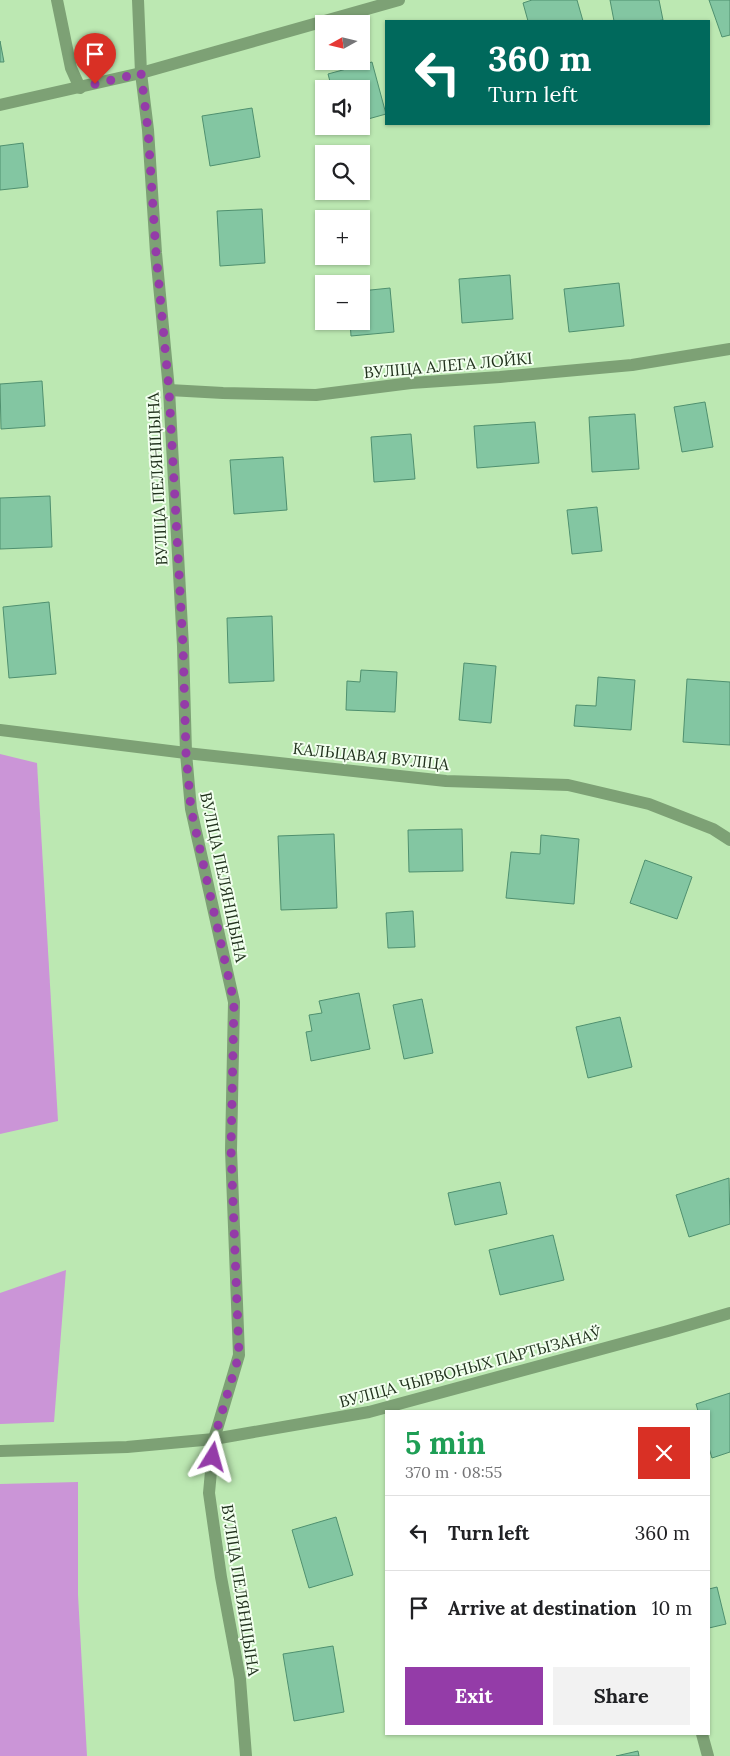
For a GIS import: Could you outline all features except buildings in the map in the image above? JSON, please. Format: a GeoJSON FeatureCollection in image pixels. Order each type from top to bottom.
{"type":"FeatureCollection","features":[{"type":"Feature","properties":{"kind":"street"},"geometry":{"type":"LineString","coordinates":[[58,0],[71,68],[80,88]]}},
{"type":"Feature","properties":{"kind":"street","name":"ВУЛІЦА ПЕЛЯНІЦЫНА"},"geometry":{"type":"LineString","coordinates":[[138,0],[141,73],[148,130],[156,253],[169,390],[183,646],[186,753],[191,809],[234,1002],[231,1150],[239,1355],[214,1439],[209,1493],[221,1577],[240,1679],[246,1756]]}},
{"type":"Feature","properties":{"kind":"street"},"geometry":{"type":"LineString","coordinates":[[0,105],[141,73],[399,0]]}},
{"type":"Feature","properties":{"kind":"street","name":"ВУЛІЦА АЛЕГА ЛОЙКІ"},"geometry":{"type":"LineString","coordinates":[[169,390],[316,395],[411,383],[632,365],[730,349]]}},
{"type":"Feature","properties":{"kind":"street","name":"КАЛЬЦАВАЯ ВУЛІЦА"},"geometry":{"type":"LineString","coordinates":[[0,730],[186,753],[446,781],[568,785],[649,804],[713,829],[730,840]]}},
{"type":"Feature","properties":{"kind":"street","name":"ВУЛІЦА ЧЫРВОНЫХ ПАРТЫЗАНАЎ"},"geometry":{"type":"LineString","coordinates":[[0,1451],[127,1447],[214,1439],[370,1412],[730,1313]]}},
{"type":"Feature","properties":{"kind":"street"},"geometry":{"type":"LineString","coordinates":[[702,1735],[708,1756]]}},
{"type":"Feature","properties":{"kind":"shaded area"},"geometry":{"type":"Polygon","coordinates":[[[0,754],[37,763],[58,1121],[0,1134],[0,754]]]}},
{"type":"Feature","properties":{"kind":"shaded area"},"geometry":{"type":"Polygon","coordinates":[[[66,1270],[54,1422],[0,1424],[0,1293],[66,1270]]]}},
{"type":"Feature","properties":{"kind":"shaded area"},"geometry":{"type":"Polygon","coordinates":[[[78,1482],[78,1595],[87,1756],[0,1756],[0,1484],[78,1482]]]}},
{"type":"Feature","properties":{"kind":"route"},"geometry":{"type":"LineString","coordinates":[[95,84],[141,73],[148,130],[156,253],[169,390],[183,646],[186,753],[191,809],[234,1002],[231,1150],[239,1355],[214,1439],[213,1457]]}}]}
